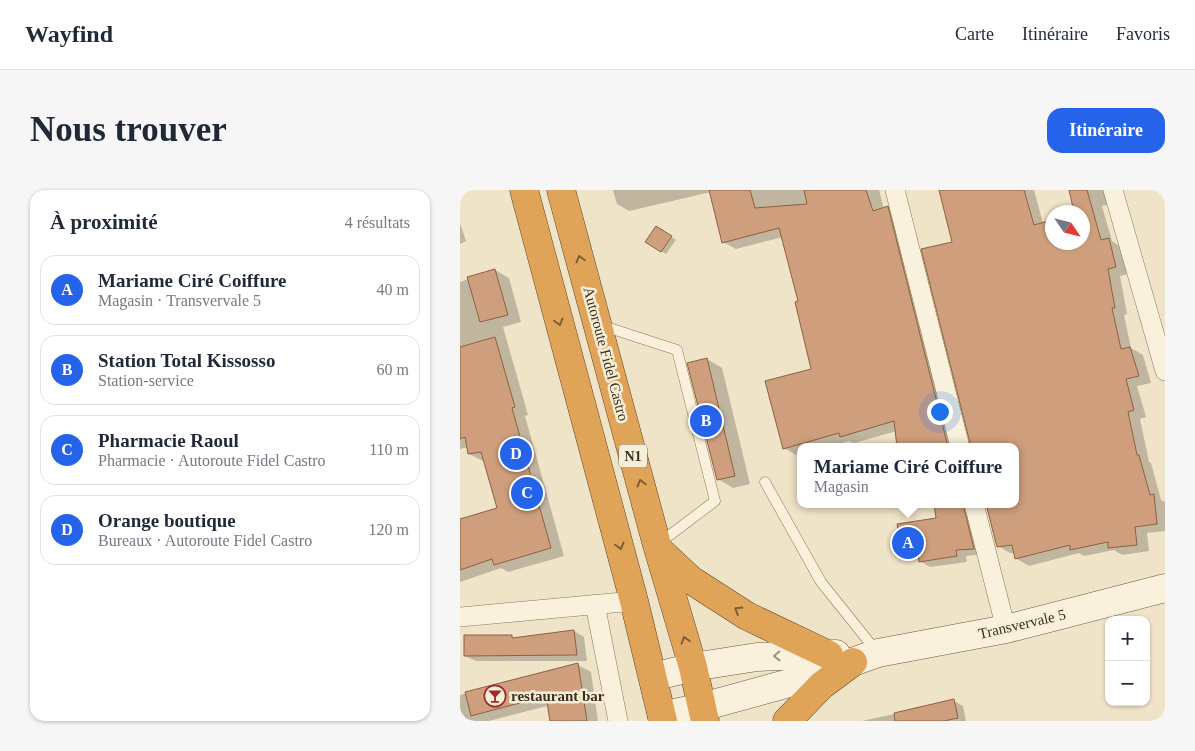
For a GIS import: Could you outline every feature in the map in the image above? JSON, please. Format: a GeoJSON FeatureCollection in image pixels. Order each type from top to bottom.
{"type":"FeatureCollection","features":[{"type":"Feature","properties":{"kind":"highway","name":"N1"},"geometry":{"type":"LineString","coordinates":[[524,190],[634,601],[662,719]]}},
{"type":"Feature","properties":{"kind":"highway","name":"Autoroute Fidel Castro"},"geometry":{"type":"LineString","coordinates":[[562,190],[692,667],[703,714]]}},
{"type":"Feature","properties":{"kind":"highway"},"geometry":{"type":"LineString","coordinates":[[658,547],[691,580],[747,616],[853,657],[787,721]]}},
{"type":"Feature","properties":{"kind":"main road","name":"Transvervale 5"},"geometry":{"type":"LineString","coordinates":[[653,678],[692,667],[757,657],[853,657],[1006,629],[1165,588]]}},
{"type":"Feature","properties":{"kind":"main road","name":"Transvervale 5"},"geometry":{"type":"LineString","coordinates":[[662,719],[703,714],[804,679],[853,657]]}},
{"type":"Feature","properties":{"kind":"street"},"geometry":{"type":"LineString","coordinates":[[895,190],[959,443]]}},
{"type":"Feature","properties":{"kind":"street"},"geometry":{"type":"LineString","coordinates":[[1113,190],[1165,371]]}},
{"type":"Feature","properties":{"kind":"street"},"geometry":{"type":"LineString","coordinates":[[975,508],[1006,629]]}},
{"type":"Feature","properties":{"kind":"street"},"geometry":{"type":"LineString","coordinates":[[460,617],[634,601]]}},
{"type":"Feature","properties":{"kind":"street"},"geometry":{"type":"LineString","coordinates":[[595,604],[618,721]]}},
{"type":"Feature","properties":{"kind":"lane"},"geometry":{"type":"LineString","coordinates":[[598,324],[677,350],[715,501],[658,547]]}},
{"type":"Feature","properties":{"kind":"lane"},"geometry":{"type":"LineString","coordinates":[[766,482],[821,582],[853,657]]}},
{"type":"Feature","properties":{"kind":"building"},"geometry":{"type":"Polygon","coordinates":[[[709,190],[750,190],[755,208],[807,204],[804,190],[866,190],[873,211],[888,206],[947,443],[897,443],[894,421],[840,437],[839,433],[804,443],[797,443],[797,445],[783,449],[765,381],[811,369],[795,302],[798,301],[779,228],[722,243],[709,190]]]}},
{"type":"Feature","properties":{"kind":"building"},"geometry":{"type":"Polygon","coordinates":[[[939,190],[1024,190],[1034,225],[1045,222],[1045,250],[1090,250],[1090,205],[1072,205],[1069,190],[1087,190],[1101,240],[1109,238],[1116,267],[1108,269],[1115,308],[1112,308],[1121,349],[1130,347],[1139,376],[1126,379],[1134,410],[1128,412],[1137,455],[1139,455],[1150,495],[1154,494],[1157,524],[1135,527],[1137,545],[1108,548],[1108,542],[1070,550],[1070,545],[1015,559],[1012,545],[997,547],[987,508],[1019,508],[1019,443],[970,443],[921,249],[952,242],[939,190]]]}},
{"type":"Feature","properties":{"kind":"building"},"geometry":{"type":"Polygon","coordinates":[[[656,226],[672,236],[661,252],[645,242],[656,226]]]}},
{"type":"Feature","properties":{"kind":"building"},"geometry":{"type":"Polygon","coordinates":[[[495,269],[508,315],[480,322],[467,277],[495,269]]]}},
{"type":"Feature","properties":{"kind":"building"},"geometry":{"type":"Polygon","coordinates":[[[495,337],[515,407],[512,408],[551,548],[494,565],[492,559],[460,570],[460,519],[497,508],[481,452],[468,454],[465,437],[460,439],[460,347],[495,337]]]}},
{"type":"Feature","properties":{"kind":"building"},"geometry":{"type":"Polygon","coordinates":[[[707,358],[735,476],[717,480],[687,363],[707,358]]]}},
{"type":"Feature","properties":{"kind":"building"},"geometry":{"type":"Polygon","coordinates":[[[935,508],[964,508],[974,549],[956,550],[957,556],[919,562],[917,547],[901,550],[897,524],[936,518],[935,508]]]}},
{"type":"Feature","properties":{"kind":"building"},"geometry":{"type":"Polygon","coordinates":[[[574,630],[577,655],[464,656],[464,635],[512,635],[512,638],[574,630]]]}},
{"type":"Feature","properties":{"kind":"building"},"geometry":{"type":"Polygon","coordinates":[[[578,663],[587,721],[550,721],[546,696],[471,716],[465,692],[578,663]]]}},
{"type":"Feature","properties":{"kind":"building"},"geometry":{"type":"Polygon","coordinates":[[[954,699],[958,718],[944,721],[895,721],[894,713],[954,699]]]}},
{"type":"Feature","properties":{"kind":"place","name":"Station Total Kissosso"},"geometry":{"type":"Point","coordinates":[706,421]}},
{"type":"Feature","properties":{"kind":"place","name":"Orange boutique"},"geometry":{"type":"Point","coordinates":[516,454]}},
{"type":"Feature","properties":{"kind":"place","name":"Pharmacie Raoul"},"geometry":{"type":"Point","coordinates":[527,493]}},
{"type":"Feature","properties":{"kind":"place","name":"Mariame Ciré Coiffure"},"geometry":{"type":"Point","coordinates":[908,543]}},
{"type":"Feature","properties":{"kind":"place","name":"restaurant bar"},"geometry":{"type":"Point","coordinates":[495,696]}}]}
